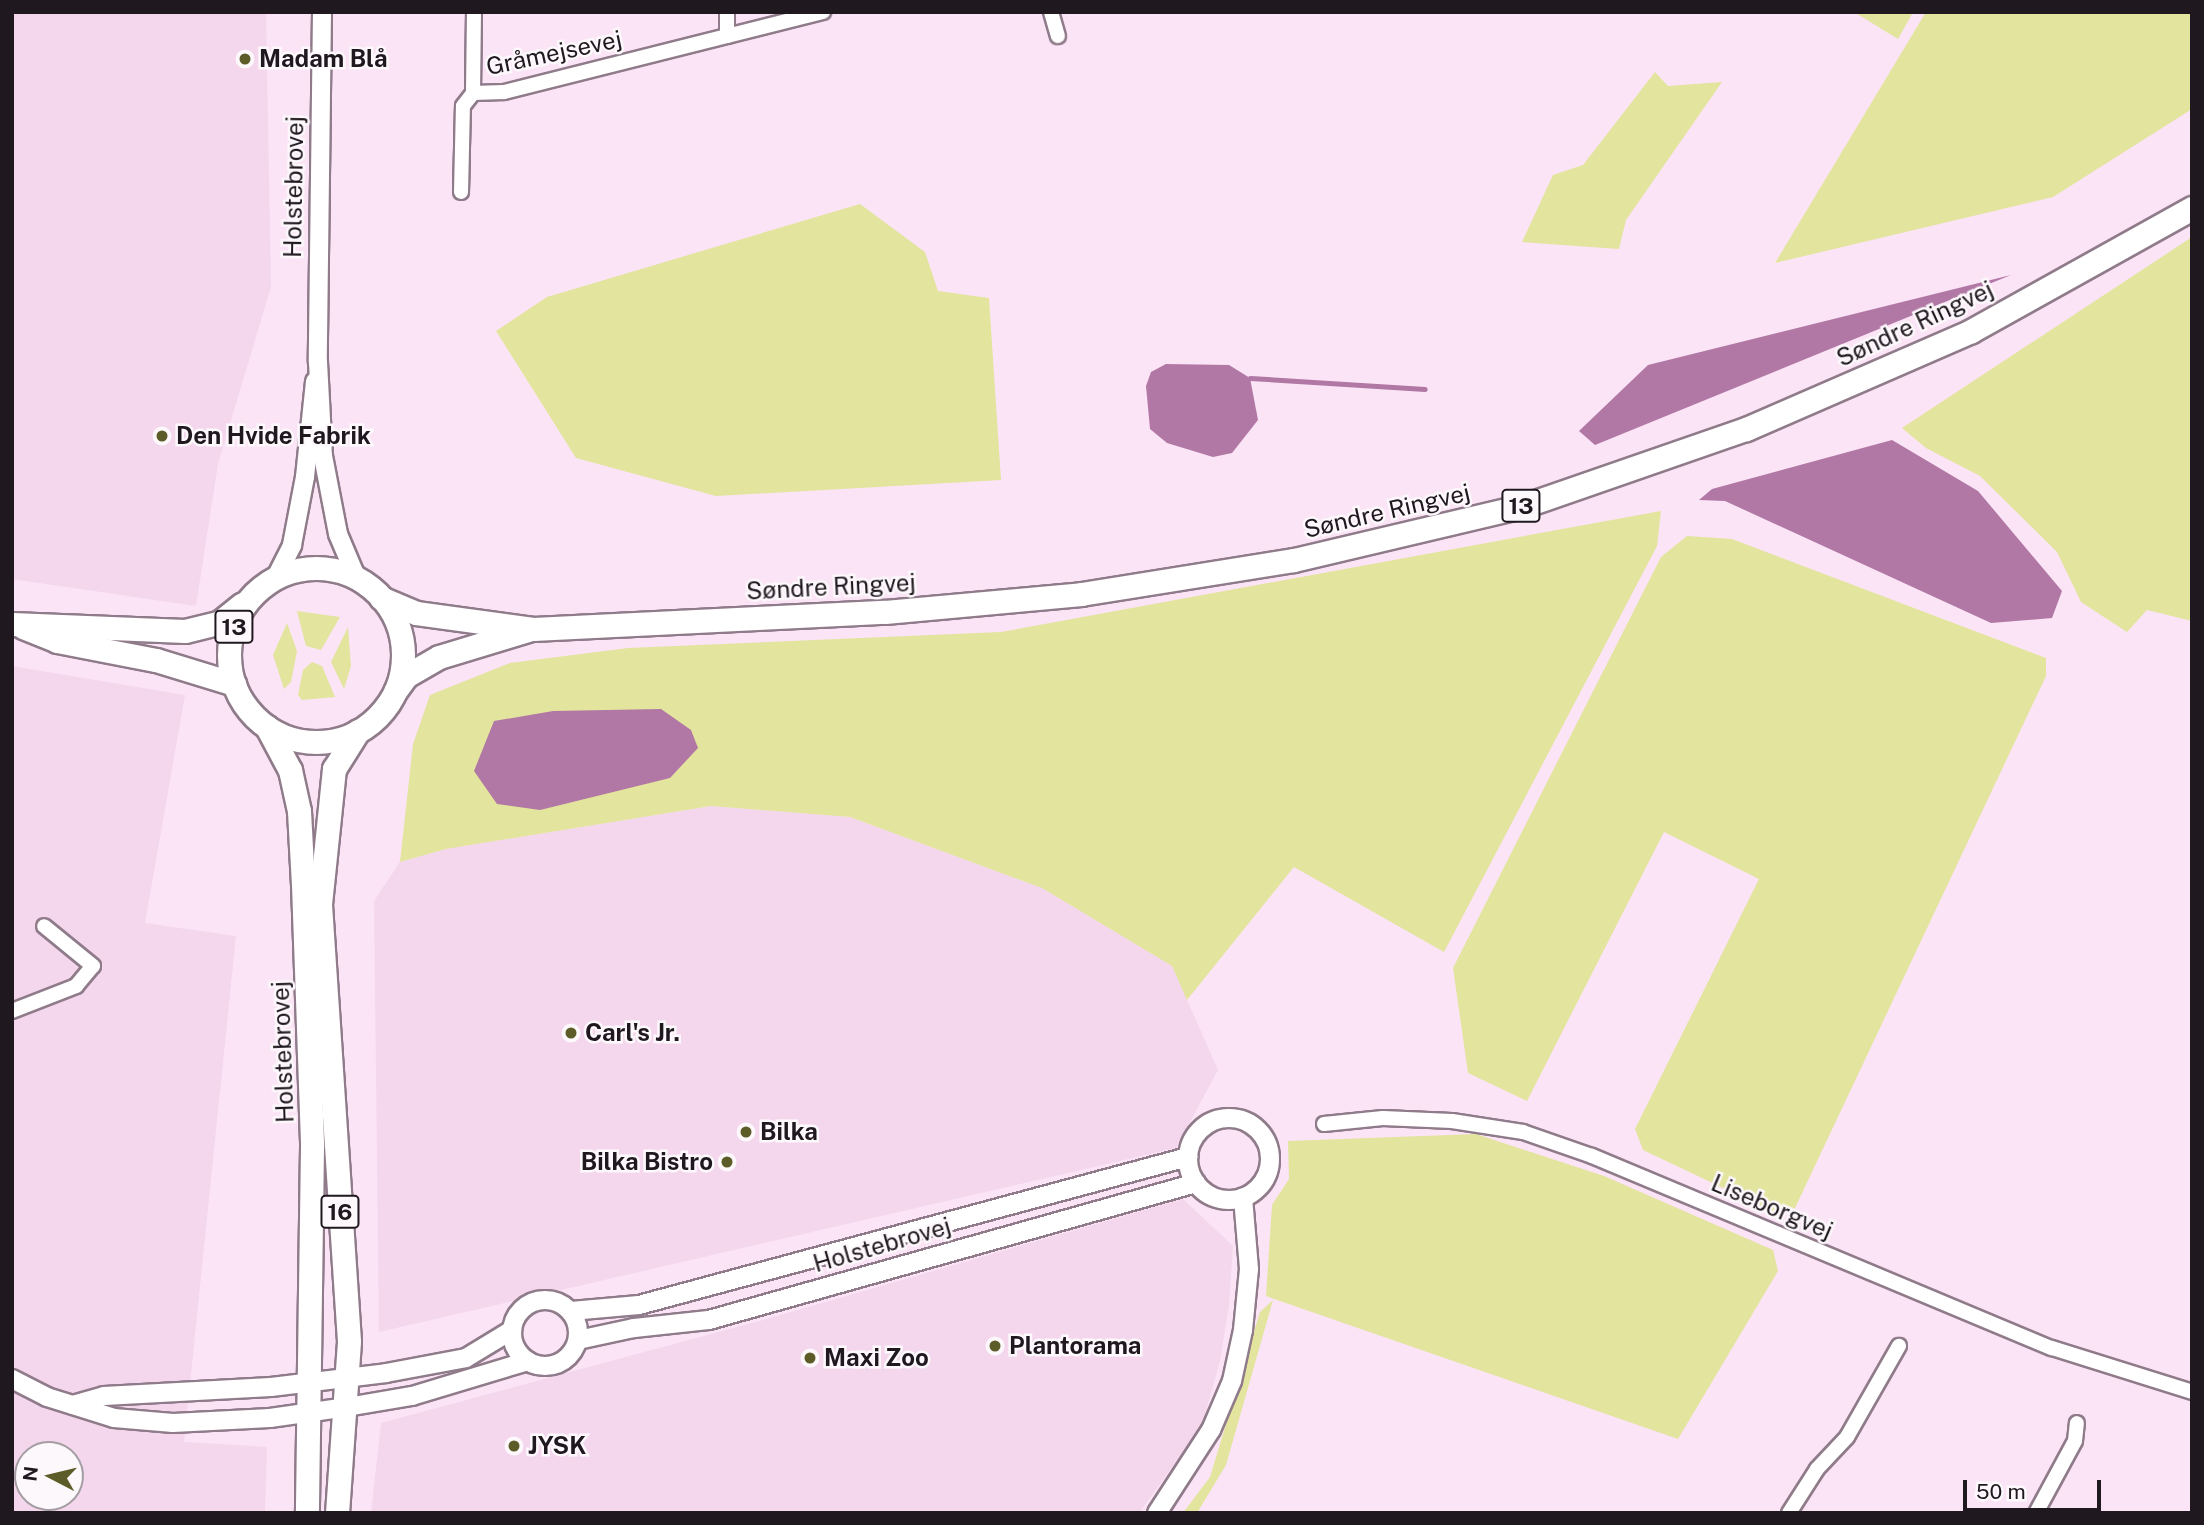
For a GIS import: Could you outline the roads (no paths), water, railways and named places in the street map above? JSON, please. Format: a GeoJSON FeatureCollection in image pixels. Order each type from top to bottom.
{"type":"FeatureCollection","features":[{"type":"Feature","properties":{"kind":"main road","name":"Søndre Ringvej"},"geometry":{"type":"LineString","coordinates":[[381,598],[416,613],[533,629],[885,612],[1081,594],[1294,560],[1526,505],[1746,429],[1971,331],[2192,208]]}},
{"type":"Feature","properties":{"kind":"main road","name":"13"},"geometry":{"type":"LineString","coordinates":[[14,624],[185,631],[220,622],[256,593],[275,579],[316,569],[358,579],[381,598],[395,620],[402,645],[401,671],[393,695],[378,716],[358,731],[319,742],[292,739],[267,727],[247,708],[234,684],[229,656],[239,615],[256,593]]}},
{"type":"Feature","properties":{"kind":"main road","name":"13"},"geometry":{"type":"LineString","coordinates":[[14,624],[57,641],[156,660],[234,684]]}},
{"type":"Feature","properties":{"kind":"main road","name":"Søndre Ringvej"},"geometry":{"type":"LineString","coordinates":[[393,695],[406,676],[427,662],[533,629]]}},
{"type":"Feature","properties":{"kind":"main road","name":"Holstebrovej"},"geometry":{"type":"LineString","coordinates":[[267,727],[290,770],[299,811],[312,1135],[307,1513]]}},
{"type":"Feature","properties":{"kind":"main road","name":"Holstebrovej"},"geometry":{"type":"LineString","coordinates":[[337,1513],[348,1377],[320,904],[334,769],[358,731]]}},
{"type":"Feature","properties":{"kind":"street","name":"Holstebrovej"},"geometry":{"type":"LineString","coordinates":[[322,12],[318,362],[328,497],[358,579]]}},
{"type":"Feature","properties":{"kind":"street","name":"Gråmejsevej"},"geometry":{"type":"LineString","coordinates":[[461,192],[463,106],[473,93],[474,12]]}},
{"type":"Feature","properties":{"kind":"street"},"geometry":{"type":"LineString","coordinates":[[727,12],[727,36]]}},
{"type":"Feature","properties":{"kind":"street","name":"Gråmejsevej"},"geometry":{"type":"LineString","coordinates":[[473,93],[504,92],[823,12]]}},
{"type":"Feature","properties":{"kind":"street"},"geometry":{"type":"LineString","coordinates":[[1051,12],[1058,36]]}},
{"type":"Feature","properties":{"kind":"street","name":"Holstebrovej"},"geometry":{"type":"LineString","coordinates":[[275,579],[295,531],[318,362]]}},
{"type":"Feature","properties":{"kind":"street"},"geometry":{"type":"LineString","coordinates":[[12,1011],[76,986],[93,966],[44,926]]}},
{"type":"Feature","properties":{"kind":"street"},"geometry":{"type":"LineString","coordinates":[[1226,1118],[1249,1123],[1266,1142],[1269,1168],[1263,1181],[1243,1197],[1217,1198],[1196,1183],[1188,1157],[1195,1136],[1213,1121],[1226,1118]]}},
{"type":"Feature","properties":{"kind":"street","name":"Liseborgvej"},"geometry":{"type":"LineString","coordinates":[[1324,1124],[1397,1118],[1523,1132],[1592,1156],[2052,1348],[2192,1392]]}},
{"type":"Feature","properties":{"kind":"street","name":"Holstebrovej"},"geometry":{"type":"LineString","coordinates":[[571,1311],[639,1305],[1188,1157]]}},
{"type":"Feature","properties":{"kind":"street","name":"Holstebrovej"},"geometry":{"type":"LineString","coordinates":[[578,1340],[634,1328],[709,1320],[1196,1183]]}},
{"type":"Feature","properties":{"kind":"street"},"geometry":{"type":"LineString","coordinates":[[1157,1513],[1211,1430],[1232,1381],[1244,1330],[1250,1269],[1243,1197]]}},
{"type":"Feature","properties":{"kind":"street"},"geometry":{"type":"LineString","coordinates":[[12,1379],[73,1405],[114,1418],[173,1423],[309,1413],[412,1395],[528,1361],[558,1364],[578,1340],[571,1311],[554,1300],[534,1301],[518,1313],[512,1330],[516,1348],[528,1361]]}},
{"type":"Feature","properties":{"kind":"street"},"geometry":{"type":"LineString","coordinates":[[73,1405],[104,1396],[310,1383],[466,1358],[512,1330]]}},
{"type":"Feature","properties":{"kind":"street"},"geometry":{"type":"LineString","coordinates":[[1789,1513],[1817,1469],[1847,1437],[1899,1346]]}},
{"type":"Feature","properties":{"kind":"street"},"geometry":{"type":"LineString","coordinates":[[2036,1513],[2075,1441],[2077,1423]]}},
{"type":"Feature","properties":{"kind":"waterway"},"geometry":{"type":"LineString","coordinates":[[1250,378],[1425,389]]}},
{"type":"Feature","properties":{"kind":"place","name":"Madam Blå"},"geometry":{"type":"Point","coordinates":[245,59]}},
{"type":"Feature","properties":{"kind":"place","name":"Den Hvide Fabrik"},"geometry":{"type":"Point","coordinates":[162,436]}},
{"type":"Feature","properties":{"kind":"place","name":"Carl's Jr."},"geometry":{"type":"Point","coordinates":[571,1033]}},
{"type":"Feature","properties":{"kind":"place","name":"Bilka"},"geometry":{"type":"Point","coordinates":[746,1132]}},
{"type":"Feature","properties":{"kind":"place","name":"Bilka Bistro"},"geometry":{"type":"Point","coordinates":[727,1162]}},
{"type":"Feature","properties":{"kind":"place","name":"Plantorama"},"geometry":{"type":"Point","coordinates":[995,1346]}},
{"type":"Feature","properties":{"kind":"place","name":"Maxi Zoo"},"geometry":{"type":"Point","coordinates":[810,1358]}},
{"type":"Feature","properties":{"kind":"place","name":"JYSK"},"geometry":{"type":"Point","coordinates":[514,1446]}}]}
